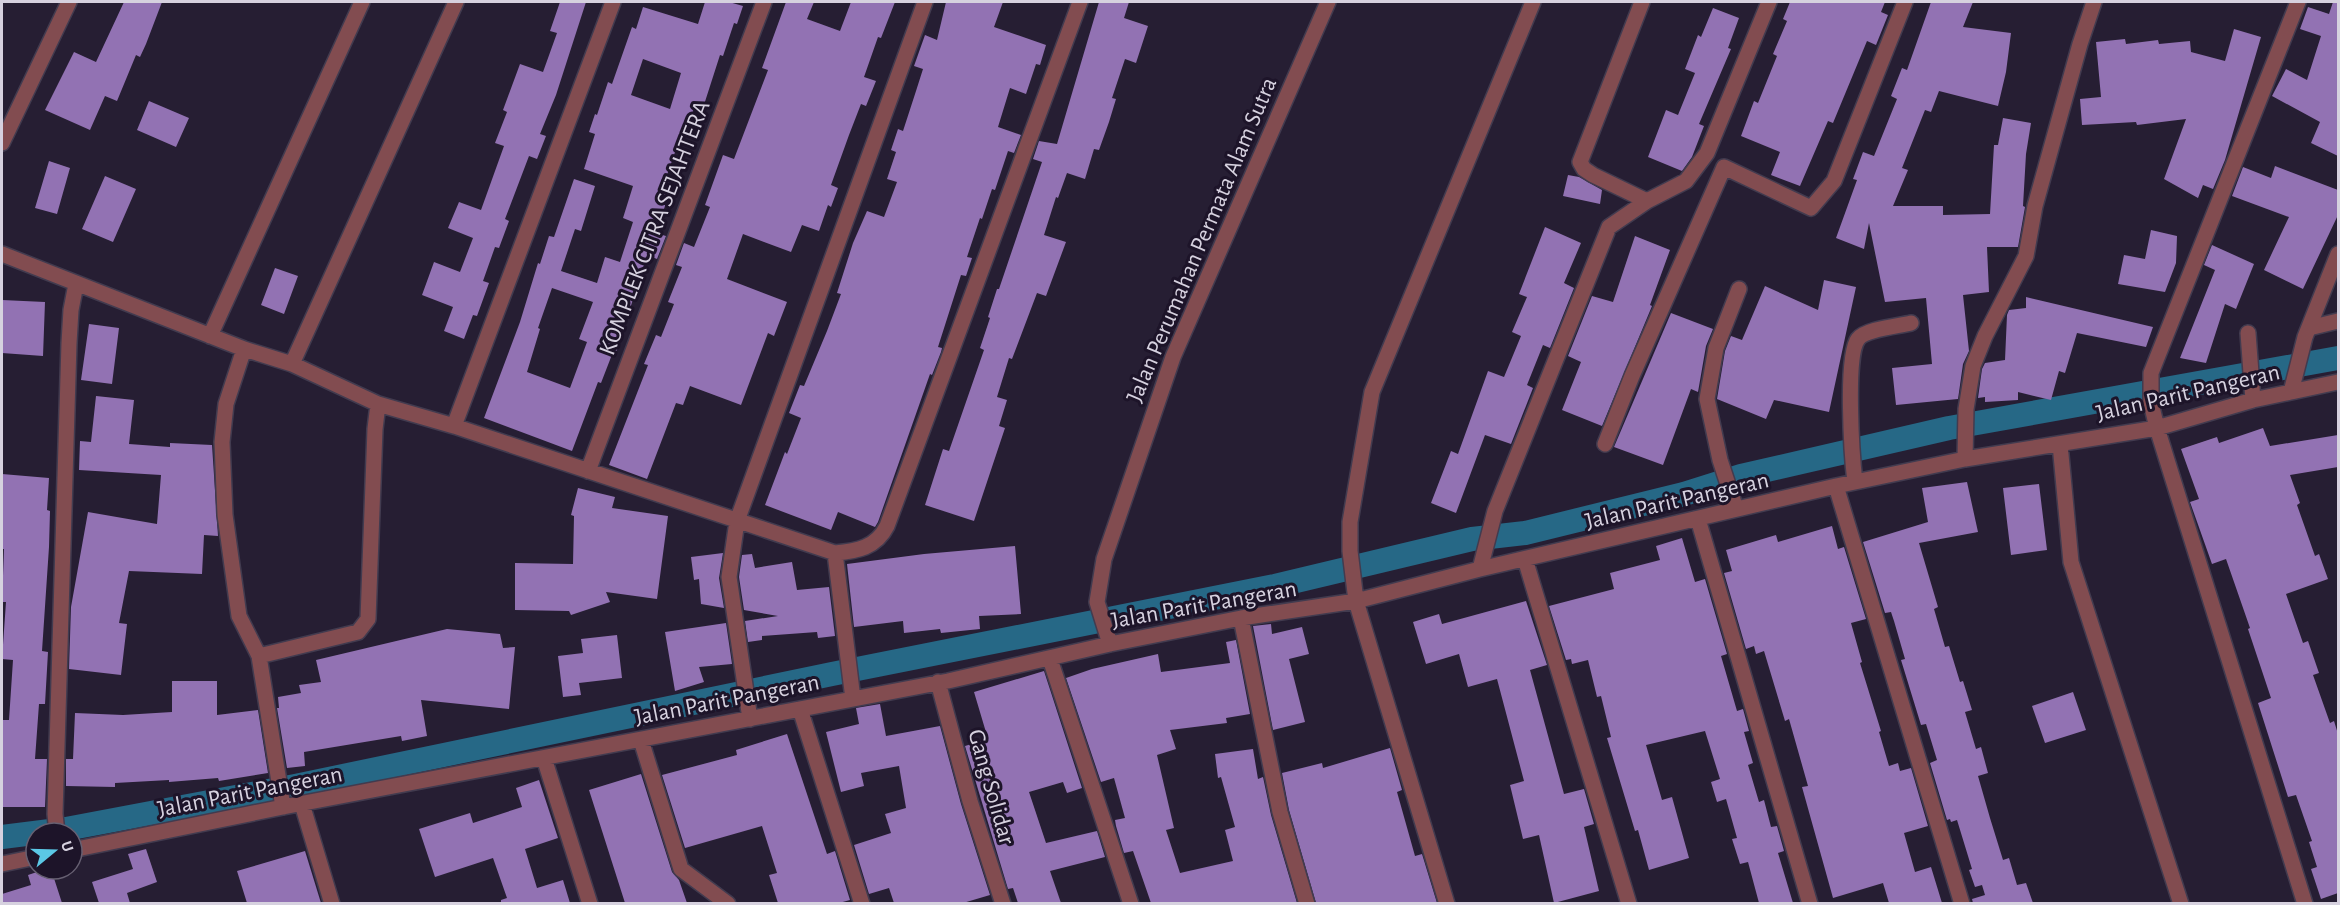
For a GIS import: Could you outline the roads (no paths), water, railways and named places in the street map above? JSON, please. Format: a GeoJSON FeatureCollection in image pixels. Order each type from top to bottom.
{"type":"FeatureCollection","features":[{"type":"Feature","properties":{"kind":"street"},"geometry":{"type":"LineString","coordinates":[[2,144],[69,2]]}},
{"type":"Feature","properties":{"kind":"street"},"geometry":{"type":"LineString","coordinates":[[210,336],[362,2]]}},
{"type":"Feature","properties":{"kind":"street"},"geometry":{"type":"LineString","coordinates":[[292,364],[456,2]]}},
{"type":"Feature","properties":{"kind":"street"},"geometry":{"type":"LineString","coordinates":[[454,426],[613,2]]}},
{"type":"Feature","properties":{"kind":"street","name":"KOMPLEK CITRA SEJAHTERA"},"geometry":{"type":"LineString","coordinates":[[588,471],[764,2]]}},
{"type":"Feature","properties":{"kind":"street"},"geometry":{"type":"LineString","coordinates":[[750,719],[729,577],[737,521],[925,2]]}},
{"type":"Feature","properties":{"kind":"street"},"geometry":{"type":"LineString","coordinates":[[2,254],[210,336],[292,364],[378,404],[454,426],[835,553],[858,551],[881,536],[887,526],[1080,2]]}},
{"type":"Feature","properties":{"kind":"street","name":"Jalan Perumahan Permata Alam Sutra"},"geometry":{"type":"LineString","coordinates":[[1107,639],[1097,603],[1104,559],[1173,357],[1328,2]]}},
{"type":"Feature","properties":{"kind":"street"},"geometry":{"type":"LineString","coordinates":[[1447,903],[1355,595],[1350,551],[1350,522],[1372,392],[1533,2]]}},
{"type":"Feature","properties":{"kind":"street"},"geometry":{"type":"LineString","coordinates":[[1642,2],[1580,162],[1584,169],[1593,175],[1647,201]]}},
{"type":"Feature","properties":{"kind":"street"},"geometry":{"type":"LineString","coordinates":[[1481,563],[1495,511],[1609,227],[1647,201],[1686,181],[1707,153],[1769,2]]}},
{"type":"Feature","properties":{"kind":"street"},"geometry":{"type":"LineString","coordinates":[[1605,444],[1632,376],[1724,167],[1811,208],[1834,181],[1905,2]]}},
{"type":"Feature","properties":{"kind":"street"},"geometry":{"type":"LineString","coordinates":[[1965,454],[1966,409],[1973,366],[1985,336],[2026,256],[2035,206],[2094,2]]}},
{"type":"Feature","properties":{"kind":"street"},"geometry":{"type":"LineString","coordinates":[[2298,2],[2151,373],[2151,404],[2305,903]]}},
{"type":"Feature","properties":{"kind":"street"},"geometry":{"type":"LineString","coordinates":[[2291,392],[2307,333],[2338,254]]}},
{"type":"Feature","properties":{"kind":"street"},"geometry":{"type":"LineString","coordinates":[[56,821],[69,343],[76,284]]}},
{"type":"Feature","properties":{"kind":"street"},"geometry":{"type":"LineString","coordinates":[[1734,503],[1720,460],[1707,399],[1716,348],[1739,289]]}},
{"type":"Feature","properties":{"kind":"street"},"geometry":{"type":"LineString","coordinates":[[2307,333],[2338,321]]}},
{"type":"Feature","properties":{"kind":"street"},"geometry":{"type":"LineString","coordinates":[[1854,475],[1851,398],[1857,339],[1865,333],[1911,323]]}},
{"type":"Feature","properties":{"kind":"street"},"geometry":{"type":"LineString","coordinates":[[2248,333],[2253,400]]}},
{"type":"Feature","properties":{"kind":"street"},"geometry":{"type":"LineString","coordinates":[[244,348],[226,404],[222,442],[225,515],[238,616],[259,656],[282,802]]}},
{"type":"Feature","properties":{"kind":"street","name":"Jalan Parit Pangeran"},"geometry":{"type":"LineString","coordinates":[[84,847],[282,802],[302,804],[800,709],[853,691],[938,682],[1050,659],[1107,639],[1241,618],[1355,595],[1481,563],[1525,559],[1698,519],[1734,503],[1836,486],[1854,475],[1965,454],[2060,444],[2157,428],[2253,400],[2338,382]]}},
{"type":"Feature","properties":{"kind":"street"},"geometry":{"type":"LineString","coordinates":[[259,656],[358,633],[368,619],[375,429],[378,404]]}},
{"type":"Feature","properties":{"kind":"street"},"geometry":{"type":"LineString","coordinates":[[2060,444],[2071,562],[2181,903]]}},
{"type":"Feature","properties":{"kind":"street"},"geometry":{"type":"LineString","coordinates":[[1836,486],[1962,903]]}},
{"type":"Feature","properties":{"kind":"street"},"geometry":{"type":"LineString","coordinates":[[1698,519],[1810,903]]}},
{"type":"Feature","properties":{"kind":"street"},"geometry":{"type":"LineString","coordinates":[[835,553],[853,691]]}},
{"type":"Feature","properties":{"kind":"street"},"geometry":{"type":"LineString","coordinates":[[1525,559],[1629,903]]}},
{"type":"Feature","properties":{"kind":"street"},"geometry":{"type":"LineString","coordinates":[[1241,618],[1280,812],[1306,903]]}},
{"type":"Feature","properties":{"kind":"street"},"geometry":{"type":"LineString","coordinates":[[1050,659],[1131,903]]}},
{"type":"Feature","properties":{"kind":"street","name":"Gang Solidar"},"geometry":{"type":"LineString","coordinates":[[938,682],[969,801],[1003,903]]}},
{"type":"Feature","properties":{"kind":"street"},"geometry":{"type":"LineString","coordinates":[[800,709],[862,903]]}},
{"type":"Feature","properties":{"kind":"street"},"geometry":{"type":"LineString","coordinates":[[641,740],[681,869],[728,903]]}},
{"type":"Feature","properties":{"kind":"street"},"geometry":{"type":"LineString","coordinates":[[544,758],[590,903]]}},
{"type":"Feature","properties":{"kind":"street"},"geometry":{"type":"LineString","coordinates":[[302,804],[332,903]]}},
{"type":"Feature","properties":{"kind":"street"},"geometry":{"type":"LineString","coordinates":[[2,864],[24,859]]}},
{"type":"Feature","properties":{"kind":"waterway"},"geometry":{"type":"LineString","coordinates":[[2,837],[66,829],[295,786],[832,674],[1275,586],[1472,539],[1525,533],[1684,494],[1741,476],[1949,428],[2338,358]]}}]}
